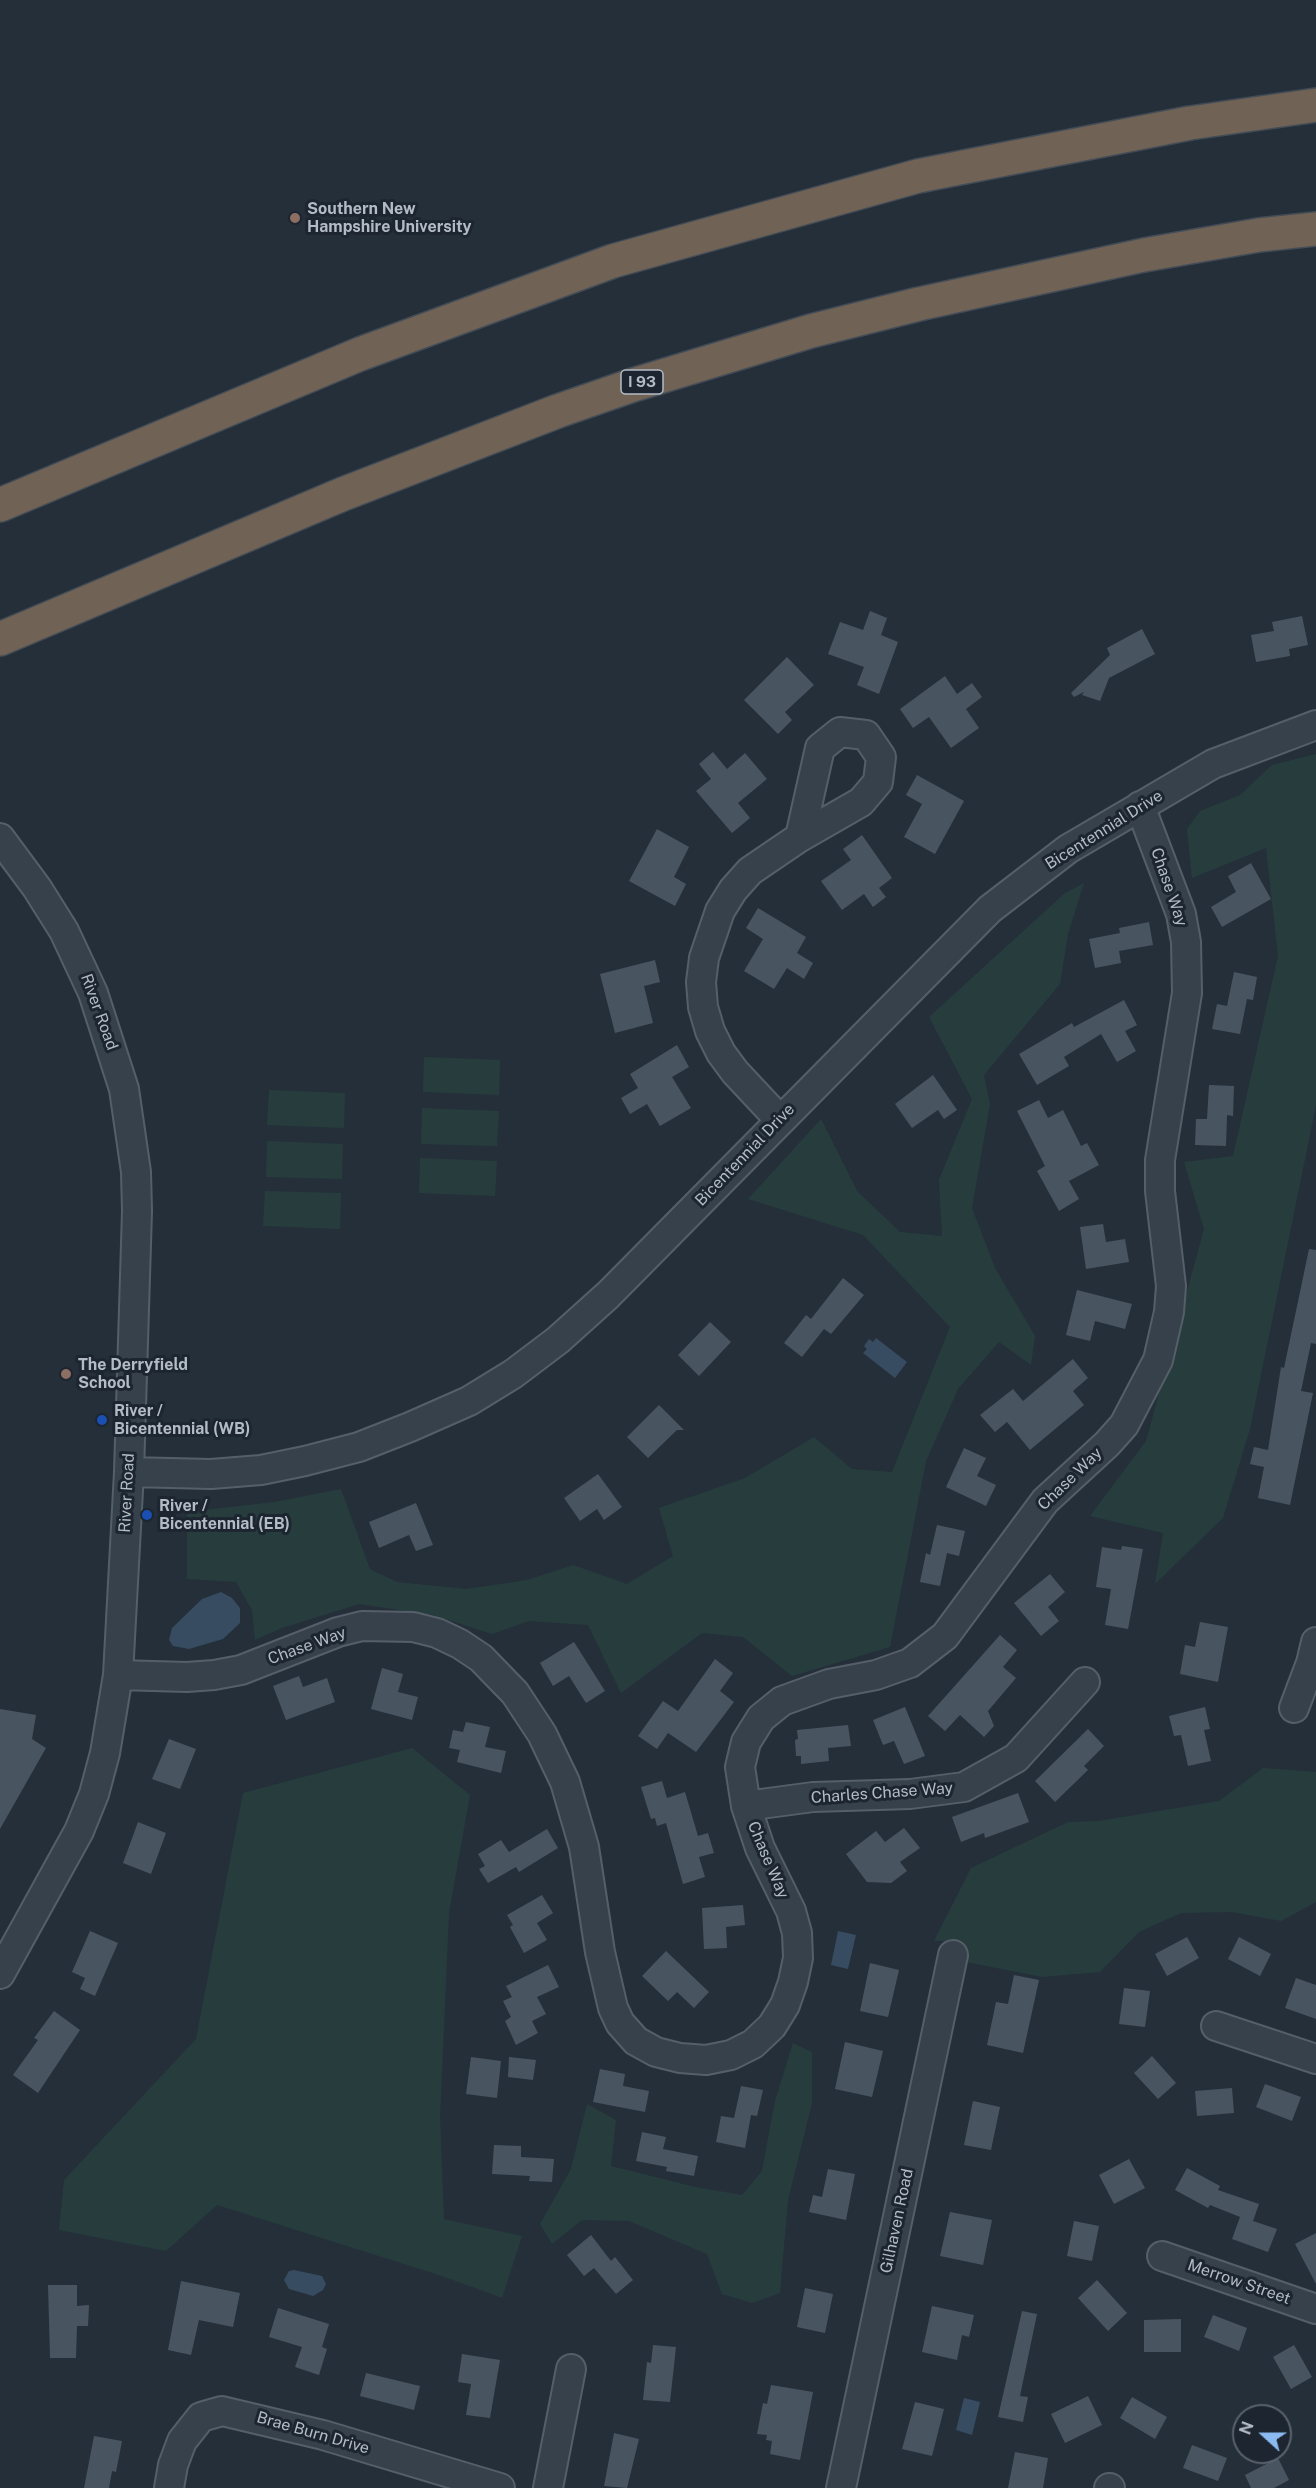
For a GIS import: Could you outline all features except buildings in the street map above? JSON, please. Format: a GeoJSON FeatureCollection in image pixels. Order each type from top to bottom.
{"type":"FeatureCollection","features":[{"type":"Feature","properties":{"kind":"highway"},"geometry":{"type":"LineString","coordinates":[[0,505],[360,354],[613,261],[918,176],[1190,123],[1316,105]]}},
{"type":"Feature","properties":{"kind":"highway","name":"I 93"},"geometry":{"type":"LineString","coordinates":[[0,639],[343,494],[547,415],[644,382],[811,331],[919,304],[1144,255],[1316,229]]}},
{"type":"Feature","properties":{"kind":"street","name":"Bicentennial Drive"},"geometry":{"type":"LineString","coordinates":[[129,1472],[211,1474],[261,1470],[359,1447],[468,1401],[513,1374],[558,1340],[608,1295],[779,1119],[990,909],[1068,849],[1213,764],[1316,725]]}},
{"type":"Feature","properties":{"kind":"street","name":"Chase Way"},"geometry":{"type":"LineString","coordinates":[[118,1675],[187,1677],[241,1670],[338,1632],[362,1626],[413,1627],[437,1633],[481,1658],[515,1693],[542,1734],[565,1782],[584,1847],[600,1952],[613,2008],[620,2024],[636,2041],[656,2052],[680,2058],[706,2060],[731,2055],[753,2044],[772,2026],[785,2005],[794,1982],[798,1958],[797,1933],[791,1911],[760,1848],[746,1806],[740,1767],[746,1742],[761,1718],[782,1701],[910,1663],[945,1636],[1045,1501],[1107,1444],[1124,1425],[1158,1360],[1169,1312],[1171,1286],[1160,1191],[1161,1160],[1187,982],[1186,942],[1181,915],[1140,806]]}},
{"type":"Feature","properties":{"kind":"street"},"geometry":{"type":"LineString","coordinates":[[779,1119],[750,1090],[721,1053],[703,1008],[701,982],[710,934],[733,890],[750,871],[800,837]]}},
{"type":"Feature","properties":{"kind":"street","name":"River Road"},"geometry":{"type":"LineString","coordinates":[[0,838],[37,888],[79,960],[111,1040],[124,1089],[135,1172],[136,1211],[129,1472],[118,1675],[105,1753],[94,1794],[50,1886],[0,1974]]}},
{"type":"Feature","properties":{"kind":"street"},"geometry":{"type":"LineString","coordinates":[[1293,1708],[1311,1663],[1316,1642]]}},
{"type":"Feature","properties":{"kind":"street","name":"Charles Chase Way"},"geometry":{"type":"LineString","coordinates":[[746,1806],[813,1797],[910,1794],[964,1787],[1016,1758],[1085,1682]]}},
{"type":"Feature","properties":{"kind":"street","name":"Gilhaven Road"},"geometry":{"type":"LineString","coordinates":[[841,2488],[953,1955]]}},
{"type":"Feature","properties":{"kind":"street"},"geometry":{"type":"LineString","coordinates":[[1216,2026],[1316,2059]]}},
{"type":"Feature","properties":{"kind":"street","name":"Merrow Street"},"geometry":{"type":"LineString","coordinates":[[1162,2256],[1316,2309]]}},
{"type":"Feature","properties":{"kind":"street"},"geometry":{"type":"LineString","coordinates":[[548,2488],[571,2369]]}},
{"type":"Feature","properties":{"kind":"street","name":"Brae Burn Drive"},"geometry":{"type":"LineString","coordinates":[[169,2488],[173,2465],[182,2441],[201,2417],[222,2411],[323,2434],[500,2488]]}},
{"type":"Feature","properties":{"kind":"green space"},"geometry":{"type":"Polygon","coordinates":[[[1316,754],[1316,1105],[1250,1429],[1223,1518],[1155,1584],[1163,1533],[1090,1516],[1146,1441],[1204,1229],[1184,1162],[1233,1156],[1278,956],[1266,848],[1192,878],[1187,829],[1200,811],[1240,795],[1272,765],[1316,754]]]}},
{"type":"Feature","properties":{"kind":"green space"},"geometry":{"type":"Polygon","coordinates":[[[1084,883],[1068,934],[1060,984],[984,1075],[990,1104],[972,1208],[995,1268],[1035,1336],[1031,1365],[999,1342],[958,1389],[926,1461],[890,1647],[792,1676],[743,1637],[702,1633],[621,1693],[588,1625],[529,1621],[492,1634],[433,1615],[359,1604],[282,1628],[255,1640],[252,1610],[236,1582],[187,1579],[187,1512],[274,1502],[341,1489],[370,1569],[397,1582],[466,1589],[527,1580],[573,1565],[627,1584],[673,1556],[659,1508],[745,1478],[814,1437],[852,1469],[892,1472],[950,1327],[863,1235],[748,1199],[821,1119],[857,1191],[900,1232],[942,1236],[939,1180],[972,1099],[929,1017],[1065,893],[1084,883]]]}},
{"type":"Feature","properties":{"kind":"green space"},"geometry":{"type":"Polygon","coordinates":[[[424,1057],[500,1060],[499,1095],[423,1092],[424,1057]]]}},
{"type":"Feature","properties":{"kind":"green space"},"geometry":{"type":"Polygon","coordinates":[[[269,1090],[345,1093],[344,1128],[267,1125],[269,1090]]]}},
{"type":"Feature","properties":{"kind":"green space"},"geometry":{"type":"Polygon","coordinates":[[[422,1108],[499,1111],[497,1146],[421,1144],[422,1108]]]}},
{"type":"Feature","properties":{"kind":"green space"},"geometry":{"type":"Polygon","coordinates":[[[267,1141],[343,1144],[342,1179],[266,1177],[267,1141]]]}},
{"type":"Feature","properties":{"kind":"green space"},"geometry":{"type":"Polygon","coordinates":[[[420,1158],[497,1161],[495,1196],[419,1193],[420,1158]]]}},
{"type":"Feature","properties":{"kind":"green space"},"geometry":{"type":"Polygon","coordinates":[[[265,1191],[341,1193],[340,1229],[263,1226],[265,1191]]]}},
{"type":"Feature","properties":{"kind":"green space"},"geometry":{"type":"Polygon","coordinates":[[[412,1748],[470,1795],[449,1913],[440,2117],[444,2219],[522,2236],[502,2298],[442,2276],[217,2205],[166,2251],[59,2230],[64,2180],[196,2039],[243,1793],[412,1748]]]}},
{"type":"Feature","properties":{"kind":"green space"},"geometry":{"type":"Polygon","coordinates":[[[1263,1768],[1316,1772],[1316,1902],[1281,1921],[1232,1912],[1181,1913],[1139,1932],[1100,1972],[1042,1977],[966,1962],[966,1946],[954,1941],[934,1941],[971,1868],[1068,1822],[1099,1821],[1219,1801],[1263,1768]]]}},
{"type":"Feature","properties":{"kind":"green space"},"geometry":{"type":"Polygon","coordinates":[[[793,2043],[812,2052],[812,2103],[788,2200],[780,2293],[752,2303],[722,2294],[707,2254],[629,2221],[582,2220],[552,2244],[540,2224],[571,2169],[587,2104],[616,2120],[611,2166],[695,2187],[742,2195],[762,2171],[775,2101],[793,2043]]]}},
{"type":"Feature","properties":{"kind":"water"},"geometry":{"type":"Polygon","coordinates":[[[876,1338],[907,1362],[895,1378],[863,1353],[867,1349],[864,1346],[869,1339],[873,1342],[876,1338]]]}},
{"type":"Feature","properties":{"kind":"water"},"geometry":{"type":"Polygon","coordinates":[[[221,1592],[232,1598],[240,1608],[240,1623],[223,1639],[189,1649],[173,1646],[169,1640],[172,1628],[202,1599],[221,1592]]]}},
{"type":"Feature","properties":{"kind":"water"},"geometry":{"type":"Polygon","coordinates":[[[838,1931],[856,1935],[848,1969],[831,1965],[838,1931]]]}},
{"type":"Feature","properties":{"kind":"water"},"geometry":{"type":"Polygon","coordinates":[[[289,2271],[322,2276],[326,2284],[323,2290],[313,2296],[289,2289],[284,2280],[289,2271]]]}},
{"type":"Feature","properties":{"kind":"water"},"geometry":{"type":"Polygon","coordinates":[[[964,2398],[980,2402],[972,2435],[956,2430],[964,2398]]]}},
{"type":"Feature","properties":{"kind":"place","name":"Southern New Hampshire University"},"geometry":{"type":"Point","coordinates":[295,218]}},
{"type":"Feature","properties":{"kind":"place","name":"The Derryfield School"},"geometry":{"type":"Point","coordinates":[66,1374]}},
{"type":"Feature","properties":{"kind":"place","name":"River / Bicentennial (WB)"},"geometry":{"type":"Point","coordinates":[102,1420]}},
{"type":"Feature","properties":{"kind":"place","name":"River / Bicentennial (EB)"},"geometry":{"type":"Point","coordinates":[147,1515]}}]}
